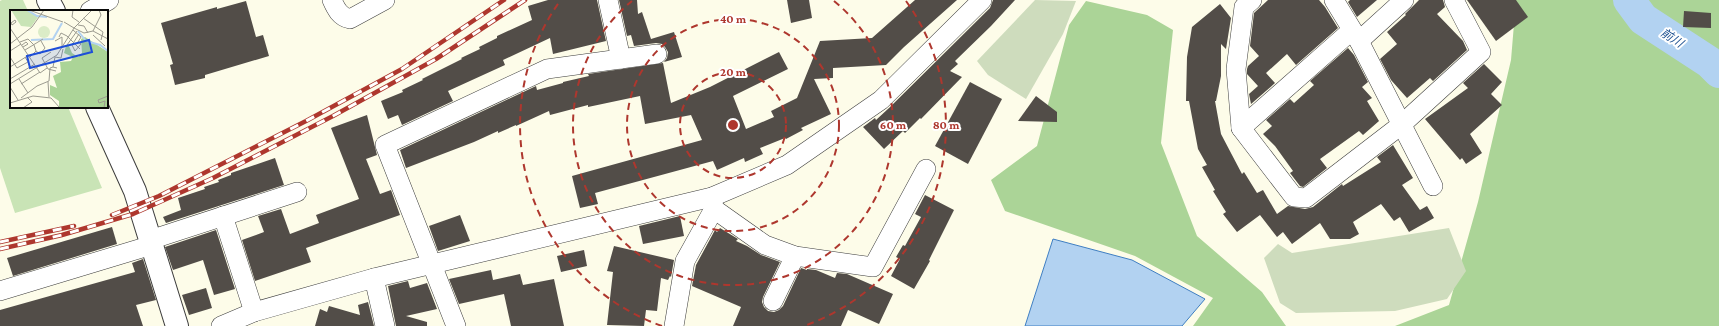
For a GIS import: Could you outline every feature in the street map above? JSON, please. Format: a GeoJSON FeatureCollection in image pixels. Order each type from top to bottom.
{"type":"FeatureCollection","features":[{"type":"Feature","properties":{"kind":"street"},"geometry":{"type":"LineString","coordinates":[[48,0],[53,10]]}},
{"type":"Feature","properties":{"kind":"street"},"geometry":{"type":"LineString","coordinates":[[92,10],[109,0]]}},
{"type":"Feature","properties":{"kind":"street"},"geometry":{"type":"LineString","coordinates":[[332,0],[336,10],[344,18],[350,19],[385,0]]}},
{"type":"Feature","properties":{"kind":"street"},"geometry":{"type":"LineString","coordinates":[[608,0],[621,59]]}},
{"type":"Feature","properties":{"kind":"street"},"geometry":{"type":"LineString","coordinates":[[221,326],[254,312],[374,278],[431,264],[713,203],[787,165],[881,100],[982,0]]}},
{"type":"Feature","properties":{"kind":"street"},"geometry":{"type":"LineString","coordinates":[[1252,0],[1244,7],[1236,69],[1241,128],[1294,197],[1306,198],[1401,125],[1481,52],[1454,0]]}},
{"type":"Feature","properties":{"kind":"street"},"geometry":{"type":"LineString","coordinates":[[1334,0],[1355,36],[1433,186]]}},
{"type":"Feature","properties":{"kind":"street"},"geometry":{"type":"LineString","coordinates":[[1241,128],[1355,36],[1404,0]]}},
{"type":"Feature","properties":{"kind":"street"},"geometry":{"type":"LineString","coordinates":[[456,326],[385,145],[547,69],[657,54]]}},
{"type":"Feature","properties":{"kind":"street"},"geometry":{"type":"LineString","coordinates":[[97,108],[135,191],[177,326]]}},
{"type":"Feature","properties":{"kind":"street"},"geometry":{"type":"LineString","coordinates":[[713,203],[765,245],[795,256],[873,267],[926,169]]}},
{"type":"Feature","properties":{"kind":"street"},"geometry":{"type":"LineString","coordinates":[[0,291],[151,243],[222,216],[297,192]]}},
{"type":"Feature","properties":{"kind":"street"},"geometry":{"type":"LineString","coordinates":[[674,326],[685,261],[713,203]]}},
{"type":"Feature","properties":{"kind":"street"},"geometry":{"type":"LineString","coordinates":[[222,216],[254,312]]}},
{"type":"Feature","properties":{"kind":"street"},"geometry":{"type":"LineString","coordinates":[[773,301],[795,256]]}},
{"type":"Feature","properties":{"kind":"street"},"geometry":{"type":"LineString","coordinates":[[374,278],[385,326]]}},
{"type":"Feature","properties":{"kind":"green space"},"geometry":{"type":"Polygon","coordinates":[[[23,0],[28,10],[10,10],[10,108],[68,108],[102,188],[15,213],[0,168],[0,1],[23,0]]]}},
{"type":"Feature","properties":{"kind":"green space"},"geometry":{"type":"Polygon","coordinates":[[[1035,0],[1076,1],[1063,34],[1026,99],[988,75],[977,61],[1035,0]]]}},
{"type":"Feature","properties":{"kind":"green space"},"geometry":{"type":"Polygon","coordinates":[[[1516,0],[1719,0],[1719,326],[1395,326],[1449,305],[1478,202],[1511,60],[1516,0]]]}},
{"type":"Feature","properties":{"kind":"green space"},"geometry":{"type":"Polygon","coordinates":[[[1086,1],[1147,15],[1173,30],[1161,143],[1197,236],[1262,292],[1286,326],[1193,326],[1213,298],[1135,256],[1005,211],[991,180],[1037,146],[1069,25],[1086,1]]]}},
{"type":"Feature","properties":{"kind":"green space"},"geometry":{"type":"Polygon","coordinates":[[[1449,228],[1466,271],[1447,299],[1395,311],[1296,313],[1280,303],[1264,258],[1278,244],[1292,253],[1449,228]]]}},
{"type":"Feature","properties":{"kind":"water"},"geometry":{"type":"Polygon","coordinates":[[[1053,239],[1132,260],[1205,299],[1182,326],[1025,326],[1053,239]]]}},
{"type":"Feature","properties":{"kind":"building"},"geometry":{"type":"Polygon","coordinates":[[[548,0],[597,0],[606,41],[553,54],[550,38],[503,60],[505,65],[448,91],[453,101],[402,125],[398,115],[388,119],[381,101],[403,92],[402,90],[480,49],[479,47],[497,38],[497,36],[532,20],[528,6],[548,0]]]}},
{"type":"Feature","properties":{"kind":"building"},"geometry":{"type":"Polygon","coordinates":[[[619,0],[637,0],[638,14],[642,12],[651,39],[674,32],[682,57],[664,62],[667,58],[668,52],[662,44],[656,43],[634,46],[631,35],[627,36],[619,0]]]}},
{"type":"Feature","properties":{"kind":"building"},"geometry":{"type":"Polygon","coordinates":[[[787,0],[809,0],[812,18],[791,23],[787,0]]]}},
{"type":"Feature","properties":{"kind":"building"},"geometry":{"type":"Polygon","coordinates":[[[915,0],[957,0],[886,65],[833,68],[833,78],[814,79],[831,114],[801,128],[803,130],[786,139],[785,138],[760,148],[763,154],[745,162],[744,158],[717,170],[713,161],[595,193],[598,204],[580,208],[572,176],[702,140],[691,115],[645,124],[640,96],[588,107],[588,105],[550,115],[549,111],[516,126],[498,133],[498,131],[474,142],[406,168],[400,150],[536,86],[537,90],[589,76],[588,74],[663,63],[671,103],[710,87],[779,52],[788,69],[733,96],[746,129],[774,117],[771,111],[797,98],[820,41],[872,38],[915,0]]]}},
{"type":"Feature","properties":{"kind":"building"},"geometry":{"type":"Polygon","coordinates":[[[993,0],[1015,0],[955,61],[958,64],[950,71],[962,77],[921,119],[920,118],[905,133],[903,131],[884,149],[863,127],[875,118],[876,120],[889,108],[990,8],[993,0]]]}},
{"type":"Feature","properties":{"kind":"building"},"geometry":{"type":"Polygon","coordinates":[[[1268,0],[1319,0],[1338,28],[1296,65],[1287,54],[1266,73],[1275,83],[1251,104],[1249,94],[1258,86],[1247,74],[1247,69],[1248,66],[1259,56],[1250,46],[1254,13],[1268,0]]]}},
{"type":"Feature","properties":{"kind":"building"},"geometry":{"type":"Polygon","coordinates":[[[1350,0],[1377,0],[1357,17],[1348,2],[1350,0]]]}},
{"type":"Feature","properties":{"kind":"building"},"geometry":{"type":"Polygon","coordinates":[[[1419,0],[1443,0],[1445,7],[1437,14],[1463,41],[1467,50],[1433,81],[1430,78],[1407,98],[1391,80],[1380,59],[1397,44],[1387,32],[1406,15],[1405,14],[1419,0]]]}},
{"type":"Feature","properties":{"kind":"building"},"geometry":{"type":"Polygon","coordinates":[[[1467,0],[1516,0],[1528,17],[1496,41],[1467,0]]]}},
{"type":"Feature","properties":{"kind":"building"},"geometry":{"type":"Polygon","coordinates":[[[246,1],[256,37],[263,35],[269,56],[205,75],[205,78],[175,85],[170,65],[173,64],[161,23],[217,7],[217,9],[246,1]]]}},
{"type":"Feature","properties":{"kind":"building"},"geometry":{"type":"Polygon","coordinates":[[[1220,4],[1231,18],[1226,49],[1221,44],[1221,76],[1215,101],[1221,134],[1242,174],[1244,172],[1257,193],[1263,190],[1277,214],[1288,206],[1305,209],[1313,207],[1342,184],[1343,186],[1381,162],[1377,157],[1393,145],[1413,178],[1402,185],[1420,210],[1427,206],[1434,218],[1409,232],[1400,217],[1394,221],[1381,204],[1353,222],[1359,234],[1350,239],[1330,239],[1320,223],[1292,244],[1283,232],[1277,237],[1260,215],[1237,232],[1223,214],[1226,212],[1213,191],[1215,190],[1202,167],[1207,165],[1198,149],[1189,101],[1186,101],[1187,57],[1192,27],[1220,4]]]}},
{"type":"Feature","properties":{"kind":"building"},"geometry":{"type":"Polygon","coordinates":[[[1684,11],[1711,13],[1711,28],[1683,27],[1684,11]]]}},
{"type":"Feature","properties":{"kind":"building"},"geometry":{"type":"Polygon","coordinates":[[[1348,48],[1354,55],[1368,82],[1362,87],[1372,98],[1367,101],[1379,121],[1363,135],[1359,131],[1320,159],[1327,168],[1303,187],[1300,186],[1290,173],[1293,171],[1275,146],[1263,134],[1272,126],[1266,120],[1290,99],[1294,103],[1314,85],[1310,81],[1348,48]]]}},
{"type":"Feature","properties":{"kind":"building"},"geometry":{"type":"Polygon","coordinates":[[[1484,64],[1502,82],[1491,94],[1502,105],[1470,134],[1482,153],[1466,164],[1462,158],[1460,160],[1425,119],[1468,88],[1463,83],[1484,64]]]}},
{"type":"Feature","properties":{"kind":"building"},"geometry":{"type":"Polygon","coordinates":[[[970,82],[1002,99],[968,164],[935,146],[970,82]]]}},
{"type":"Feature","properties":{"kind":"building"},"geometry":{"type":"Polygon","coordinates":[[[1036,96],[1057,112],[1057,122],[1018,121],[1036,96]]]}},
{"type":"Feature","properties":{"kind":"building"},"geometry":{"type":"Polygon","coordinates":[[[367,115],[377,155],[366,159],[380,194],[391,190],[400,215],[306,248],[311,262],[255,281],[242,240],[264,232],[258,216],[281,209],[290,234],[319,223],[316,215],[359,199],[331,128],[367,115]]]}},
{"type":"Feature","properties":{"kind":"building"},"geometry":{"type":"Polygon","coordinates":[[[275,158],[284,185],[166,223],[163,217],[181,210],[178,198],[205,189],[204,187],[219,182],[218,180],[231,175],[231,173],[275,158]]]}},
{"type":"Feature","properties":{"kind":"building"},"geometry":{"type":"Polygon","coordinates":[[[925,195],[954,210],[929,260],[930,261],[914,289],[891,276],[900,259],[896,257],[903,245],[905,246],[921,217],[915,214],[925,195]]]}},
{"type":"Feature","properties":{"kind":"building"},"geometry":{"type":"Polygon","coordinates":[[[460,215],[470,241],[438,251],[429,226],[460,215]]]}},
{"type":"Feature","properties":{"kind":"building"},"geometry":{"type":"Polygon","coordinates":[[[680,216],[684,236],[643,244],[639,226],[680,216]]]}},
{"type":"Feature","properties":{"kind":"building"},"geometry":{"type":"Polygon","coordinates":[[[112,227],[117,244],[13,276],[7,258],[112,227]]]}},
{"type":"Feature","properties":{"kind":"building"},"geometry":{"type":"Polygon","coordinates":[[[720,228],[738,239],[736,241],[761,255],[780,262],[763,297],[762,302],[768,311],[774,312],[783,306],[801,268],[816,270],[835,278],[837,273],[847,274],[893,294],[879,324],[848,310],[841,326],[733,326],[741,307],[692,286],[696,265],[715,230],[717,232],[720,228]]]}},
{"type":"Feature","properties":{"kind":"building"},"geometry":{"type":"Polygon","coordinates":[[[216,230],[235,289],[214,295],[203,260],[173,270],[165,247],[216,230]]]}},
{"type":"Feature","properties":{"kind":"building"},"geometry":{"type":"Polygon","coordinates":[[[614,246],[674,260],[671,277],[670,276],[668,280],[661,278],[657,311],[646,310],[644,326],[607,325],[613,272],[607,271],[614,246]]]}},
{"type":"Feature","properties":{"kind":"building"},"geometry":{"type":"Polygon","coordinates":[[[584,250],[587,266],[561,272],[557,256],[584,250]]]}},
{"type":"Feature","properties":{"kind":"building"},"geometry":{"type":"Polygon","coordinates":[[[143,259],[156,300],[136,305],[143,326],[0,326],[0,310],[135,272],[132,263],[143,259]]]}},
{"type":"Feature","properties":{"kind":"building"},"geometry":{"type":"Polygon","coordinates":[[[491,270],[493,280],[520,274],[523,285],[554,279],[564,326],[511,326],[504,294],[459,304],[449,279],[491,270]]]}},
{"type":"Feature","properties":{"kind":"building"},"geometry":{"type":"Polygon","coordinates":[[[408,281],[410,288],[427,283],[437,309],[406,316],[427,322],[427,326],[396,326],[388,286],[408,281]]]}},
{"type":"Feature","properties":{"kind":"building"},"geometry":{"type":"Polygon","coordinates":[[[206,288],[212,308],[189,315],[182,295],[206,288]]]}},
{"type":"Feature","properties":{"kind":"building"},"geometry":{"type":"Polygon","coordinates":[[[368,302],[374,326],[315,326],[320,309],[327,312],[329,306],[360,315],[358,305],[368,302]]]}},
{"type":"Feature","properties":{"kind":"waterway","name":"前川"},"geometry":{"type":"LineString","coordinates":[[1629,0],[1643,19],[1709,62],[1719,72]]}},
{"type":"Feature","properties":{"kind":"railway"},"geometry":{"type":"LineString","coordinates":[[112,215],[159,196],[306,121],[402,69],[504,0]]}},
{"type":"Feature","properties":{"kind":"railway"},"geometry":{"type":"LineString","coordinates":[[0,249],[62,235],[133,214],[213,178],[333,116],[436,59],[525,0]]}},
{"type":"Feature","properties":{"kind":"railway"},"geometry":{"type":"LineString","coordinates":[[0,242],[74,226]]}}]}
